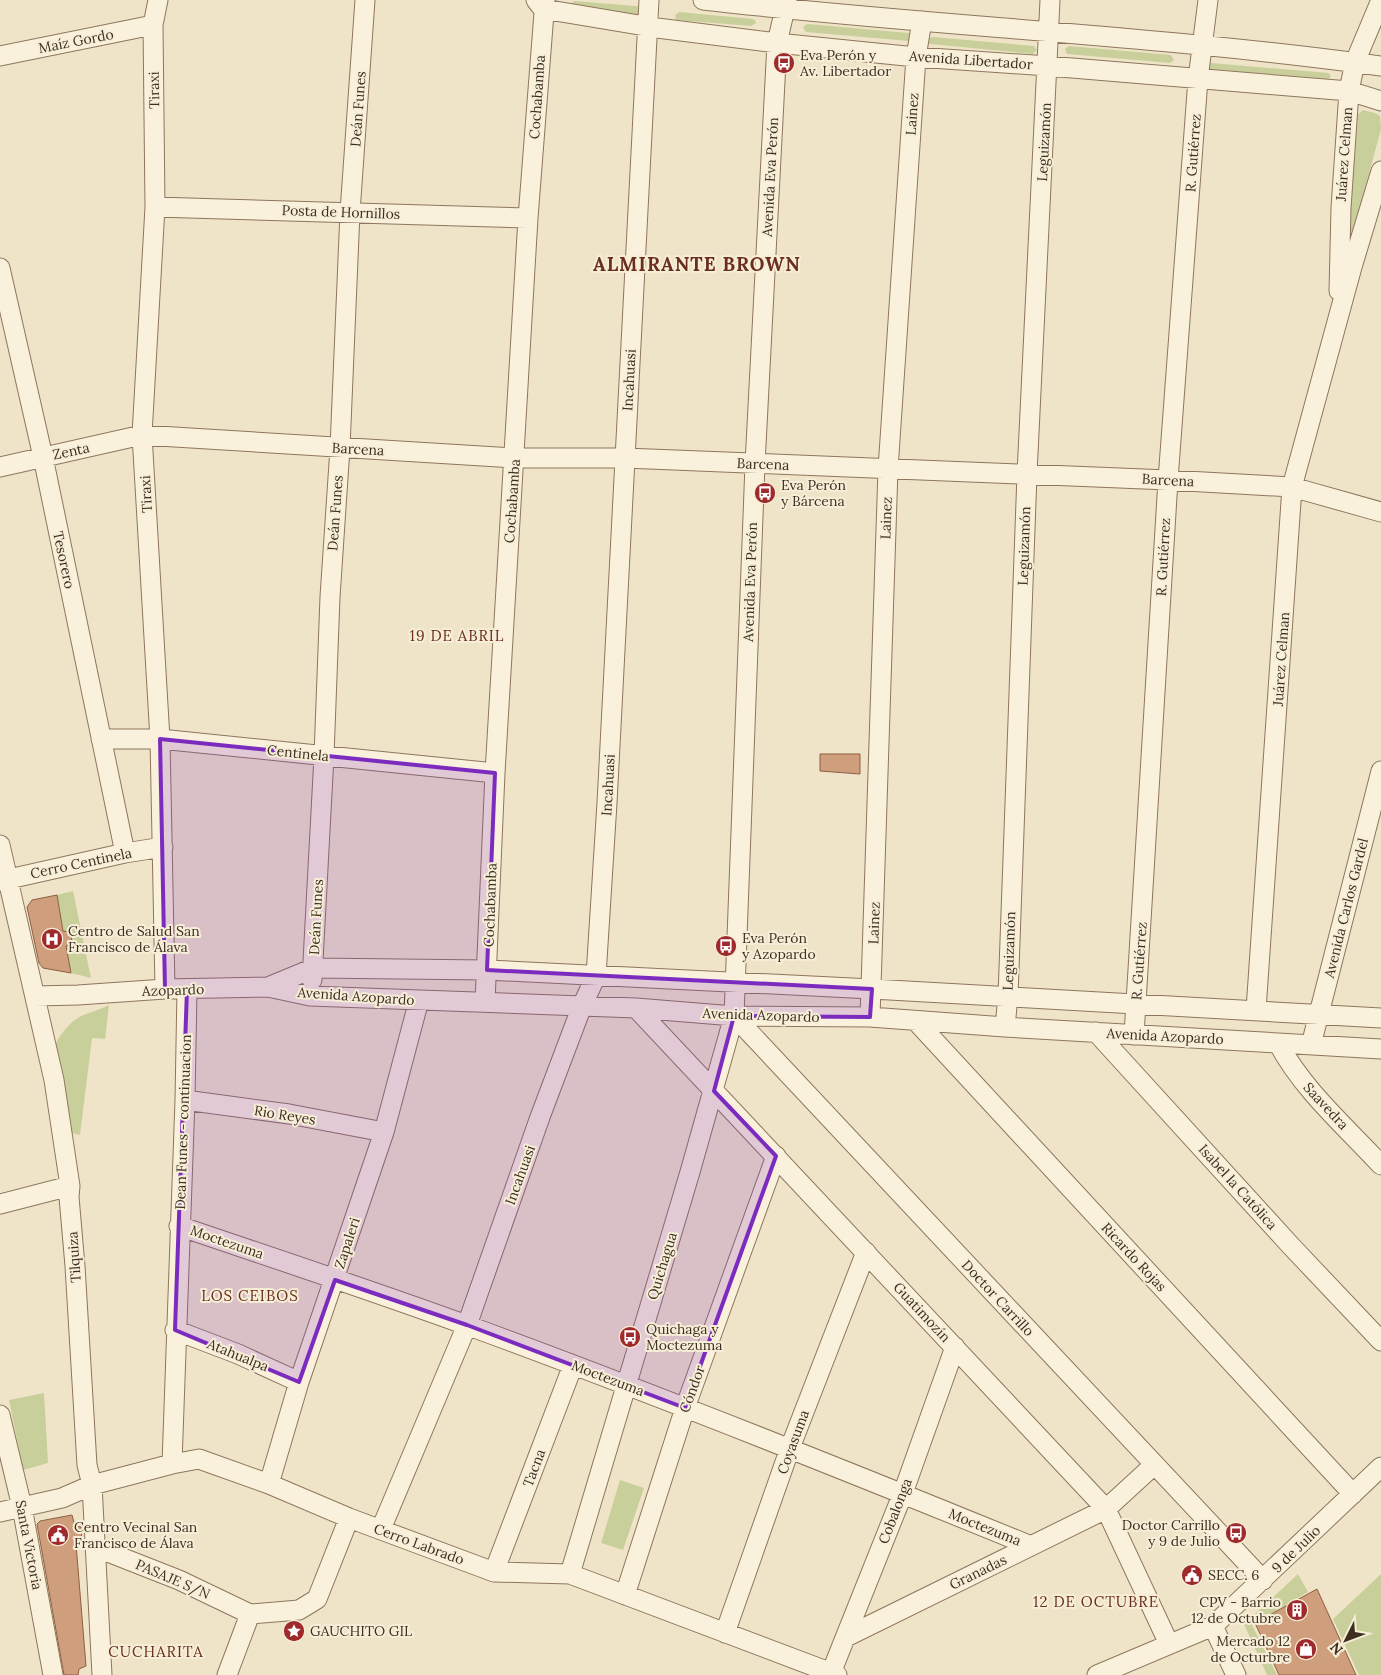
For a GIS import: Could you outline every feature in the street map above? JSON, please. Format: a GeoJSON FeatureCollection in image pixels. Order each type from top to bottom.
{"type":"FeatureCollection","features":[{"type":"Feature","properties":{"kind":"street","name":"Tiraxi"},"geometry":{"type":"LineString","coordinates":[[158,0],[153,25],[155,206],[142,435],[160,739],[165,990]]}},
{"type":"Feature","properties":{"kind":"street","name":"Deán Funes"},"geometry":{"type":"LineString","coordinates":[[310,996],[314,968],[330,598],[340,448],[350,212],[365,0]]}},
{"type":"Feature","properties":{"kind":"street","name":"Incahuasi"},"geometry":{"type":"LineString","coordinates":[[381,1529],[467,1325],[537,1125],[582,1006],[596,976],[649,0]]}},
{"type":"Feature","properties":{"kind":"street"},"geometry":{"type":"LineString","coordinates":[[703,0],[785,5],[922,21],[1203,45],[1381,66]]}},
{"type":"Feature","properties":{"kind":"street","name":"Leguizamón"},"geometry":{"type":"LineString","coordinates":[[1005,1028],[1008,996],[1027,474],[1050,0]]}},
{"type":"Feature","properties":{"kind":"street","name":"R. Gutiérrez"},"geometry":{"type":"LineString","coordinates":[[1134,1035],[1168,480],[1198,79],[1208,0]]}},
{"type":"Feature","properties":{"kind":"street","name":"Juárez Celman"},"geometry":{"type":"LineString","coordinates":[[1340,314],[1341,208],[1349,91],[1355,62],[1381,0]]}},
{"type":"Feature","properties":{"kind":"street","name":"Avenida Libertador"},"geometry":{"type":"LineString","coordinates":[[541,3],[648,26],[777,43],[916,57],[1349,91],[1381,101]]}},
{"type":"Feature","properties":{"kind":"street","name":"Cochabamba"},"geometry":{"type":"LineString","coordinates":[[485,1002],[495,773],[541,3]]}},
{"type":"Feature","properties":{"kind":"street","name":"Avenida Eva Perón"},"geometry":{"type":"LineString","coordinates":[[734,1016],[755,464],[777,43],[785,5]]}},
{"type":"Feature","properties":{"kind":"street","name":"Lainez"},"geometry":{"type":"LineString","coordinates":[[870,1017],[888,469],[916,57],[922,21]]}},
{"type":"Feature","properties":{"kind":"street","name":"Maíz Gordo"},"geometry":{"type":"LineString","coordinates":[[0,56],[153,25]]}},
{"type":"Feature","properties":{"kind":"street","name":"Juárez Celman"},"geometry":{"type":"LineString","coordinates":[[1256,1010],[1292,487],[1381,171]]}},
{"type":"Feature","properties":{"kind":"street","name":"Posta de Hornillos"},"geometry":{"type":"LineString","coordinates":[[155,206],[528,218]]}},
{"type":"Feature","properties":{"kind":"street","name":"Tesorero"},"geometry":{"type":"LineString","coordinates":[[0,268],[43,457],[125,853]]}},
{"type":"Feature","properties":{"kind":"street","name":"Barcena"},"geometry":{"type":"LineString","coordinates":[[142,435],[515,458],[625,458],[1168,480],[1292,487],[1381,512]]}},
{"type":"Feature","properties":{"kind":"street","name":"Zenta"},"geometry":{"type":"LineString","coordinates":[[0,467],[142,435]]}},
{"type":"Feature","properties":{"kind":"street","name":"Centinela"},"geometry":{"type":"LineString","coordinates":[[101,739],[160,739],[495,773]]}},
{"type":"Feature","properties":{"kind":"street","name":"Avenida Carlos Gardel"},"geometry":{"type":"LineString","coordinates":[[1311,1045],[1381,771]]}},
{"type":"Feature","properties":{"kind":"street","name":"Tilquiza"},"geometry":{"type":"LineString","coordinates":[[0,845],[4,880],[35,996],[54,1080],[70,1186],[69,1197],[75,1266],[86,1465],[92,1484],[102,1675]]}},
{"type":"Feature","properties":{"kind":"street","name":"Cerro Centinela"},"geometry":{"type":"LineString","coordinates":[[4,880],[125,853],[163,847]]}},
{"type":"Feature","properties":{"kind":"street","name":"Avenida Azopardo"},"geometry":{"type":"LineString","coordinates":[[268,987],[314,968],[487,970],[1008,996],[1381,1018]]}},
{"type":"Feature","properties":{"kind":"street"},"geometry":{"type":"LineString","coordinates":[[636,1008],[659,980]]}},
{"type":"Feature","properties":{"kind":"street","name":"Avenida Azopardo"},"geometry":{"type":"LineString","coordinates":[[268,987],[310,996],[636,1008],[734,1016],[870,1017],[1005,1028],[1381,1049]]}},
{"type":"Feature","properties":{"kind":"street","name":"Azopardo"},"geometry":{"type":"LineString","coordinates":[[35,996],[268,987]]}},
{"type":"Feature","properties":{"kind":"street","name":"Dean Funes - continuacion"},"geometry":{"type":"LineString","coordinates":[[172,1464],[175,1330],[185,1100],[187,989]]}},
{"type":"Feature","properties":{"kind":"street","name":"Zapaleri"},"geometry":{"type":"LineString","coordinates":[[269,1484],[299,1382],[384,1132],[420,1000]]}},
{"type":"Feature","properties":{"kind":"street","name":"Guatimozín"},"geometry":{"type":"LineString","coordinates":[[636,1008],[1106,1508],[1169,1644]]}},
{"type":"Feature","properties":{"kind":"street","name":"Quichagua"},"geometry":{"type":"LineString","coordinates":[[570,1574],[714,1091],[734,1016]]}},
{"type":"Feature","properties":{"kind":"street","name":"Doctor Carrillo"},"geometry":{"type":"LineString","coordinates":[[734,1016],[1263,1580]]}},
{"type":"Feature","properties":{"kind":"street","name":"Ricardo Rojas"},"geometry":{"type":"LineString","coordinates":[[916,1021],[1353,1494]]}},
{"type":"Feature","properties":{"kind":"street","name":"Isabel la Católica"},"geometry":{"type":"LineString","coordinates":[[1096,1032],[1291,1246],[1381,1341]]}},
{"type":"Feature","properties":{"kind":"street","name":"Saavedra"},"geometry":{"type":"LineString","coordinates":[[1278,1043],[1289,1064],[1306,1085],[1381,1165]]}},
{"type":"Feature","properties":{"kind":"street","name":"Rio Reyes"},"geometry":{"type":"LineString","coordinates":[[185,1100],[289,1114],[384,1132]]}},
{"type":"Feature","properties":{"kind":"street","name":"Cóndor"},"geometry":{"type":"LineString","coordinates":[[626,1595],[685,1408],[776,1156]]}},
{"type":"Feature","properties":{"kind":"street"},"geometry":{"type":"LineString","coordinates":[[0,1204],[70,1186]]}},
{"type":"Feature","properties":{"kind":"street","name":"Moctezuma"},"geometry":{"type":"LineString","coordinates":[[179,1226],[467,1325],[573,1364],[790,1448],[1031,1546]]}},
{"type":"Feature","properties":{"kind":"street","name":"Coyasuma"},"geometry":{"type":"LineString","coordinates":[[725,1634],[790,1448],[866,1252]]}},
{"type":"Feature","properties":{"kind":"street","name":"Atahualpa"},"geometry":{"type":"LineString","coordinates":[[175,1330],[238,1354],[299,1382]]}},
{"type":"Feature","properties":{"kind":"street","name":"Cobalonga"},"geometry":{"type":"LineString","coordinates":[[834,1674],[846,1637],[902,1493],[955,1347]]}},
{"type":"Feature","properties":{"kind":"street","name":"Tacna"},"geometry":{"type":"LineString","coordinates":[[494,1572],[573,1364]]}},
{"type":"Feature","properties":{"kind":"street","name":"Santa Victoria"},"geometry":{"type":"LineString","coordinates":[[0,1415],[22,1507],[53,1675]]}},
{"type":"Feature","properties":{"kind":"street","name":"Cerro Labrado"},"geometry":{"type":"LineString","coordinates":[[0,1512],[62,1498],[92,1484],[199,1459],[269,1484],[349,1518],[494,1572],[570,1574],[834,1674]]}},
{"type":"Feature","properties":{"kind":"street","name":"Granadas"},"geometry":{"type":"LineString","coordinates":[[846,1637],[1106,1508],[1154,1465]]}},
{"type":"Feature","properties":{"kind":"street","name":"9 de Julio"},"geometry":{"type":"LineString","coordinates":[[1097,1675],[1213,1626],[1381,1467]]}},
{"type":"Feature","properties":{"kind":"street"},"geometry":{"type":"LineString","coordinates":[[227,1675],[250,1614],[299,1610],[317,1599],[349,1518]]}},
{"type":"Feature","properties":{"kind":"street","name":"PASAJE S/N"},"geometry":{"type":"LineString","coordinates":[[95,1547],[179,1580],[250,1614]]}},
{"type":"Feature","properties":{"kind":"street"},"geometry":{"type":"LineString","coordinates":[[1213,1626],[1236,1675]]}},
{"type":"Feature","properties":{"kind":"highlighted area"},"geometry":{"type":"Polygon","coordinates":[[[160,739],[495,773],[487,970],[872,989],[870,1017],[734,1016],[714,1091],[776,1156],[685,1408],[467,1325],[335,1280],[299,1382],[175,1330],[187,989],[165,989],[160,739]]]}},
{"type":"Feature","properties":{"kind":"green space"},"geometry":{"type":"Polygon","coordinates":[[[574,1],[648,7],[646,15],[573,9],[570,5],[574,1]]]}},
{"type":"Feature","properties":{"kind":"green space"},"geometry":{"type":"Polygon","coordinates":[[[679,12],[753,19],[756,23],[751,26],[676,20],[675,15],[679,12]]]}},
{"type":"Feature","properties":{"kind":"green space"},"geometry":{"type":"Polygon","coordinates":[[[808,24],[909,33],[912,35],[908,41],[806,32],[803,28],[808,24]]]}},
{"type":"Feature","properties":{"kind":"green space"},"geometry":{"type":"Polygon","coordinates":[[[929,38],[1034,46],[1037,50],[1033,54],[930,44],[929,38]]]}},
{"type":"Feature","properties":{"kind":"green space"},"geometry":{"type":"Polygon","coordinates":[[[1069,46],[1171,55],[1174,60],[1170,63],[1067,54],[1065,49],[1069,46]]]}},
{"type":"Feature","properties":{"kind":"green space"},"geometry":{"type":"Polygon","coordinates":[[[1211,63],[1329,73],[1331,77],[1328,79],[1210,69],[1208,68],[1211,63]]]}},
{"type":"Feature","properties":{"kind":"green space"},"geometry":{"type":"Polygon","coordinates":[[[1363,110],[1380,116],[1381,129],[1345,257],[1356,116],[1363,110]]]}},
{"type":"Feature","properties":{"kind":"green space"},"geometry":{"type":"Polygon","coordinates":[[[73,891],[91,978],[71,973],[66,946],[73,945],[70,932],[63,931],[57,895],[73,891]]]}},
{"type":"Feature","properties":{"kind":"green space"},"geometry":{"type":"Polygon","coordinates":[[[109,1005],[105,1039],[92,1038],[80,1135],[63,1131],[53,1049],[62,1033],[75,1020],[109,1005]]]}},
{"type":"Feature","properties":{"kind":"green space"},"geometry":{"type":"Polygon","coordinates":[[[44,1393],[48,1463],[23,1470],[9,1400],[44,1393]]]}},
{"type":"Feature","properties":{"kind":"green space"},"geometry":{"type":"Polygon","coordinates":[[[620,1480],[644,1488],[623,1550],[601,1543],[620,1480]]]}},
{"type":"Feature","properties":{"kind":"green space"},"geometry":{"type":"Polygon","coordinates":[[[1298,1574],[1308,1592],[1252,1625],[1277,1675],[1267,1675],[1244,1624],[1298,1574]]]}},
{"type":"Feature","properties":{"kind":"green space"},"geometry":{"type":"Polygon","coordinates":[[[1381,1574],[1381,1675],[1359,1675],[1333,1619],[1381,1574]]]}},
{"type":"Feature","properties":{"kind":"building"},"geometry":{"type":"Polygon","coordinates":[[[820,754],[860,754],[860,774],[820,771],[820,754]]]}},
{"type":"Feature","properties":{"kind":"building","name":"Centro de Salud San Francisco de Álava"},"geometry":{"type":"Polygon","coordinates":[[[57,895],[63,931],[70,932],[73,946],[66,946],[71,973],[43,968],[39,963],[27,907],[32,900],[57,895]]]}},
{"type":"Feature","properties":{"kind":"building"},"geometry":{"type":"Polygon","coordinates":[[[72,1515],[75,1526],[81,1527],[82,1540],[76,1544],[86,1666],[79,1669],[78,1675],[64,1675],[37,1524],[40,1521],[72,1515]]]}},
{"type":"Feature","properties":{"kind":"building","name":"Mercado 12 de Octurbre"},"geometry":{"type":"Polygon","coordinates":[[[1317,1589],[1356,1675],[1279,1675],[1255,1623],[1317,1589]]]}},
{"type":"Feature","properties":{"kind":"place","name":"Eva Perón y Av. Libertador"},"geometry":{"type":"Point","coordinates":[784,63]}},
{"type":"Feature","properties":{"kind":"place","name":"Eva Perón y Bárcena"},"geometry":{"type":"Point","coordinates":[765,493]}},
{"type":"Feature","properties":{"kind":"place","name":"Centro de Salud San Francisco de Álava"},"geometry":{"type":"Point","coordinates":[52,939]}},
{"type":"Feature","properties":{"kind":"place","name":"Eva Perón y Azopardo"},"geometry":{"type":"Point","coordinates":[726,946]}},
{"type":"Feature","properties":{"kind":"place","name":"Quichaga y Moctezuma"},"geometry":{"type":"Point","coordinates":[630,1337]}},
{"type":"Feature","properties":{"kind":"place","name":"Doctor Carrillo y 9 de Julio"},"geometry":{"type":"Point","coordinates":[1236,1533]}},
{"type":"Feature","properties":{"kind":"place","name":"Centro Vecinal San Francisco de Álava"},"geometry":{"type":"Point","coordinates":[58,1535]}},
{"type":"Feature","properties":{"kind":"place","name":"SECC. 6"},"geometry":{"type":"Point","coordinates":[1192,1575]}},
{"type":"Feature","properties":{"kind":"place","name":"CPV - Barrio 12 de Octubre"},"geometry":{"type":"Point","coordinates":[1297,1610]}},
{"type":"Feature","properties":{"kind":"place","name":"GAUCHITO GIL"},"geometry":{"type":"Point","coordinates":[294,1631]}},
{"type":"Feature","properties":{"kind":"place","name":"Mercado 12 de Octurbre"},"geometry":{"type":"Point","coordinates":[1306,1649]}},
{"type":"Feature","properties":{"kind":"district","name":"ALMIRANTE BROWN"},"geometry":{"type":"Point","coordinates":[697,264]}},
{"type":"Feature","properties":{"kind":"district","name":"19 DE ABRIL"},"geometry":{"type":"Point","coordinates":[457,635]}},
{"type":"Feature","properties":{"kind":"district","name":"LOS CEIBOS"},"geometry":{"type":"Point","coordinates":[250,1295]}},
{"type":"Feature","properties":{"kind":"district","name":"12 DE OCTUBRE"},"geometry":{"type":"Point","coordinates":[1096,1601]}},
{"type":"Feature","properties":{"kind":"district","name":"CUCHARITA"},"geometry":{"type":"Point","coordinates":[156,1651]}}]}
